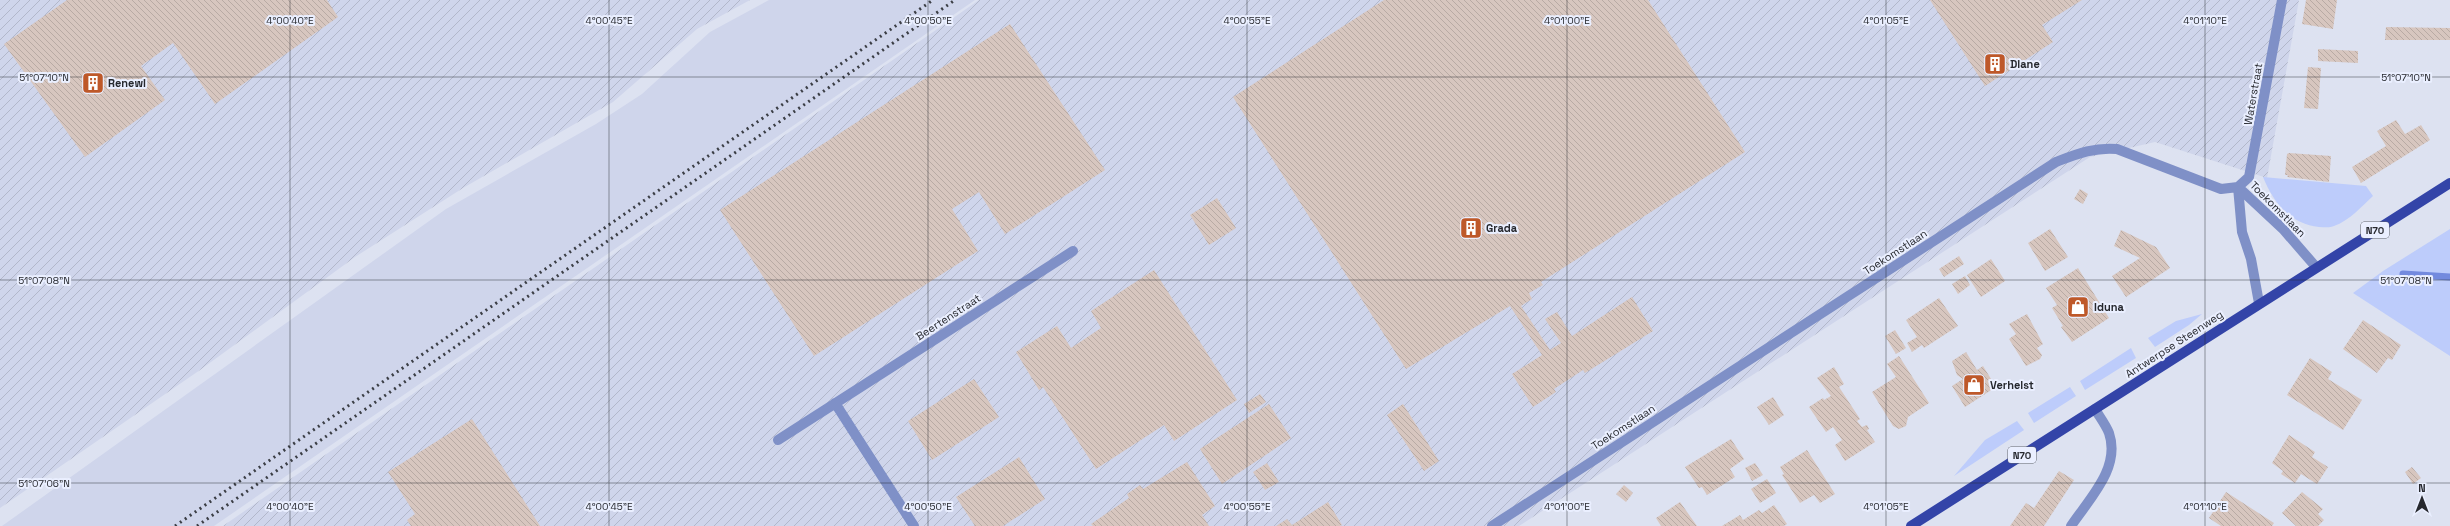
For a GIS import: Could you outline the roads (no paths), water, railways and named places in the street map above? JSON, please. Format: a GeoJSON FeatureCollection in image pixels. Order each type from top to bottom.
{"type":"FeatureCollection","features":[{"type":"Feature","properties":{"kind":"main road","name":"Antwerpse Steenweg"},"geometry":{"type":"LineString","coordinates":[[1911,526],[2259,303],[2450,183]]}},
{"type":"Feature","properties":{"kind":"street","name":"Waterstraat"},"geometry":{"type":"LineString","coordinates":[[2238,187],[2250,177],[2282,0]]}},
{"type":"Feature","properties":{"kind":"street","name":"Toekomstlaan"},"geometry":{"type":"LineString","coordinates":[[1492,526],[2056,162],[2092,149],[2117,149],[2221,189],[2238,187],[2283,229],[2316,267]]}},
{"type":"Feature","properties":{"kind":"street"},"geometry":{"type":"LineString","coordinates":[[2238,187],[2242,232],[2251,259],[2259,303]]}},
{"type":"Feature","properties":{"kind":"street","name":"Beertenstraat"},"geometry":{"type":"LineString","coordinates":[[778,440],[1073,251]]}},
{"type":"Feature","properties":{"kind":"street"},"geometry":{"type":"LineString","coordinates":[[835,403],[914,526]]}},
{"type":"Feature","properties":{"kind":"street"},"geometry":{"type":"LineString","coordinates":[[2071,526],[2106,474],[2112,453],[2108,432],[2094,409]]}},
{"type":"Feature","properties":{"kind":"waterway"},"geometry":{"type":"LineString","coordinates":[[2403,274],[2450,277]]}},
{"type":"Feature","properties":{"kind":"railway"},"geometry":{"type":"LineString","coordinates":[[175,526],[933,0]]}},
{"type":"Feature","properties":{"kind":"railway"},"geometry":{"type":"LineString","coordinates":[[197,526],[955,0]]}},
{"type":"Feature","properties":{"kind":"place","name":"Diane"},"geometry":{"type":"Point","coordinates":[1995,64]}},
{"type":"Feature","properties":{"kind":"place","name":"Renewi"},"geometry":{"type":"Point","coordinates":[93,83]}},
{"type":"Feature","properties":{"kind":"place","name":"Grada"},"geometry":{"type":"Point","coordinates":[1471,228]}},
{"type":"Feature","properties":{"kind":"place","name":"Iduna"},"geometry":{"type":"Point","coordinates":[2078,307]}},
{"type":"Feature","properties":{"kind":"place","name":"Verhelst"},"geometry":{"type":"Point","coordinates":[1974,385]}}]}
